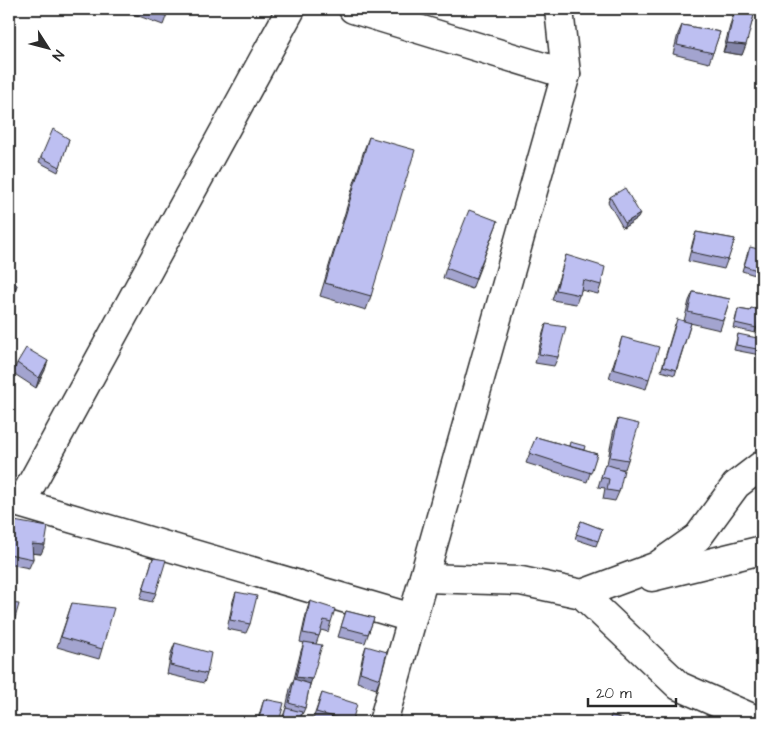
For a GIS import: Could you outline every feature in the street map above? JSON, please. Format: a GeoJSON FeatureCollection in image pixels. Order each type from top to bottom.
{"type":"FeatureCollection","features":[{"type":"Feature","properties":{"kind":"street"},"geometry":{"type":"LineString","coordinates":[[291,9],[15,502],[412,618]]}},
{"type":"Feature","properties":{"kind":"street"},"geometry":{"type":"LineString","coordinates":[[353,9],[412,17],[566,74]]}},
{"type":"Feature","properties":{"kind":"street"},"geometry":{"type":"LineString","coordinates":[[383,722],[566,74],[559,9]]}},
{"type":"Feature","properties":{"kind":"street"},"geometry":{"type":"LineString","coordinates":[[582,594],[657,566],[698,537],[736,485],[762,465]]}},
{"type":"Feature","properties":{"kind":"street"},"geometry":{"type":"LineString","coordinates":[[424,578],[521,581],[582,594],[762,550]]}},
{"type":"Feature","properties":{"kind":"street"},"geometry":{"type":"LineString","coordinates":[[582,594],[679,686],[761,722]]}},
{"type":"Feature","properties":{"kind":"building"},"geometry":{"type":"Polygon","coordinates":[[[147,9],[169,9],[166,16],[147,9]]]}},
{"type":"Feature","properties":{"kind":"building"},"geometry":{"type":"Polygon","coordinates":[[[734,13],[754,15],[746,45],[727,43],[734,13]]]}},
{"type":"Feature","properties":{"kind":"building"},"geometry":{"type":"Polygon","coordinates":[[[682,25],[720,32],[713,53],[677,45],[682,25]]]}},
{"type":"Feature","properties":{"kind":"building"},"geometry":{"type":"Polygon","coordinates":[[[53,129],[69,139],[60,167],[41,157],[53,129]]]}},
{"type":"Feature","properties":{"kind":"building"},"geometry":{"type":"Polygon","coordinates":[[[369,137],[415,150],[371,296],[325,283],[369,137]]]}},
{"type":"Feature","properties":{"kind":"building"},"geometry":{"type":"Polygon","coordinates":[[[625,188],[640,214],[625,223],[610,197],[625,188]]]}},
{"type":"Feature","properties":{"kind":"building"},"geometry":{"type":"Polygon","coordinates":[[[469,210],[498,221],[475,279],[446,268],[469,210]]]}},
{"type":"Feature","properties":{"kind":"building"},"geometry":{"type":"Polygon","coordinates":[[[696,232],[735,239],[728,260],[691,252],[696,232]]]}},
{"type":"Feature","properties":{"kind":"building"},"geometry":{"type":"Polygon","coordinates":[[[750,247],[762,250],[757,270],[744,266],[750,247]]]}},
{"type":"Feature","properties":{"kind":"building"},"geometry":{"type":"Polygon","coordinates":[[[566,255],[605,267],[601,285],[583,280],[580,295],[556,290],[566,255]]]}},
{"type":"Feature","properties":{"kind":"building"},"geometry":{"type":"Polygon","coordinates":[[[9,278],[17,285],[9,296],[9,278]]]}},
{"type":"Feature","properties":{"kind":"building"},"geometry":{"type":"Polygon","coordinates":[[[693,292],[730,299],[723,320],[688,312],[693,292]]]}},
{"type":"Feature","properties":{"kind":"building"},"geometry":{"type":"Polygon","coordinates":[[[751,308],[761,310],[757,328],[735,323],[738,309],[750,311],[751,308]]]}},
{"type":"Feature","properties":{"kind":"building"},"geometry":{"type":"Polygon","coordinates":[[[677,319],[691,323],[676,370],[663,366],[677,319]]]}},
{"type":"Feature","properties":{"kind":"building"},"geometry":{"type":"Polygon","coordinates":[[[546,324],[566,327],[558,357],[539,354],[546,324]]]}},
{"type":"Feature","properties":{"kind":"building"},"geometry":{"type":"Polygon","coordinates":[[[738,334],[762,339],[762,350],[736,345],[738,334]]]}},
{"type":"Feature","properties":{"kind":"building"},"geometry":{"type":"Polygon","coordinates":[[[622,337],[659,347],[649,379],[613,369],[622,337]]]}},
{"type":"Feature","properties":{"kind":"building"},"geometry":{"type":"Polygon","coordinates":[[[26,348],[48,361],[39,378],[17,363],[26,348]]]}},
{"type":"Feature","properties":{"kind":"building"},"geometry":{"type":"Polygon","coordinates":[[[618,419],[639,424],[628,460],[610,457],[618,419]]]}},
{"type":"Feature","properties":{"kind":"building"},"geometry":{"type":"Polygon","coordinates":[[[536,437],[597,454],[591,473],[529,453],[536,437]]]}},
{"type":"Feature","properties":{"kind":"building"},"geometry":{"type":"Polygon","coordinates":[[[570,442],[585,446],[584,450],[569,446],[570,442]]]}},
{"type":"Feature","properties":{"kind":"building"},"geometry":{"type":"Polygon","coordinates":[[[605,464],[624,470],[619,492],[607,490],[609,479],[601,477],[605,464]]]}},
{"type":"Feature","properties":{"kind":"building"},"geometry":{"type":"Polygon","coordinates":[[[14,521],[48,527],[45,545],[32,544],[33,559],[9,554],[9,534],[14,521]]]}},
{"type":"Feature","properties":{"kind":"building"},"geometry":{"type":"Polygon","coordinates":[[[581,521],[602,529],[598,541],[576,534],[581,521]]]}},
{"type":"Feature","properties":{"kind":"building"},"geometry":{"type":"Polygon","coordinates":[[[153,558],[166,560],[156,593],[143,590],[153,558]]]}},
{"type":"Feature","properties":{"kind":"building"},"geometry":{"type":"Polygon","coordinates":[[[236,592],[257,596],[250,624],[230,620],[236,592]]]}},
{"type":"Feature","properties":{"kind":"building"},"geometry":{"type":"Polygon","coordinates":[[[310,601],[335,609],[331,622],[324,620],[319,636],[303,633],[310,601]]]}},
{"type":"Feature","properties":{"kind":"building"},"geometry":{"type":"Polygon","coordinates":[[[9,603],[19,604],[14,622],[9,622],[9,603]]]}},
{"type":"Feature","properties":{"kind":"building"},"geometry":{"type":"Polygon","coordinates":[[[72,603],[114,608],[102,649],[61,637],[72,603]]]}},
{"type":"Feature","properties":{"kind":"building"},"geometry":{"type":"Polygon","coordinates":[[[346,611],[374,618],[368,634],[341,627],[346,611]]]}},
{"type":"Feature","properties":{"kind":"building"},"geometry":{"type":"Polygon","coordinates":[[[9,638],[13,640],[9,652],[9,638]]]}},
{"type":"Feature","properties":{"kind":"building"},"geometry":{"type":"Polygon","coordinates":[[[304,642],[322,645],[312,679],[296,677],[304,642]]]}},
{"type":"Feature","properties":{"kind":"building"},"geometry":{"type":"Polygon","coordinates":[[[175,643],[211,653],[207,674],[170,665],[175,643]]]}},
{"type":"Feature","properties":{"kind":"building"},"geometry":{"type":"Polygon","coordinates":[[[366,646],[387,652],[380,679],[360,672],[366,646]]]}},
{"type":"Feature","properties":{"kind":"building"},"geometry":{"type":"Polygon","coordinates":[[[294,679],[310,684],[305,708],[289,703],[294,679]]]}},
{"type":"Feature","properties":{"kind":"building"},"geometry":{"type":"Polygon","coordinates":[[[322,693],[357,704],[352,722],[316,712],[322,693]]]}},
{"type":"Feature","properties":{"kind":"building"},"geometry":{"type":"Polygon","coordinates":[[[264,699],[284,703],[279,722],[258,722],[264,699]]]}},
{"type":"Feature","properties":{"kind":"building"},"geometry":{"type":"Polygon","coordinates":[[[286,708],[302,712],[299,722],[282,722],[286,708]]]}},
{"type":"Feature","properties":{"kind":"building"},"geometry":{"type":"Polygon","coordinates":[[[611,715],[631,722],[609,722],[611,715]]]}}]}
